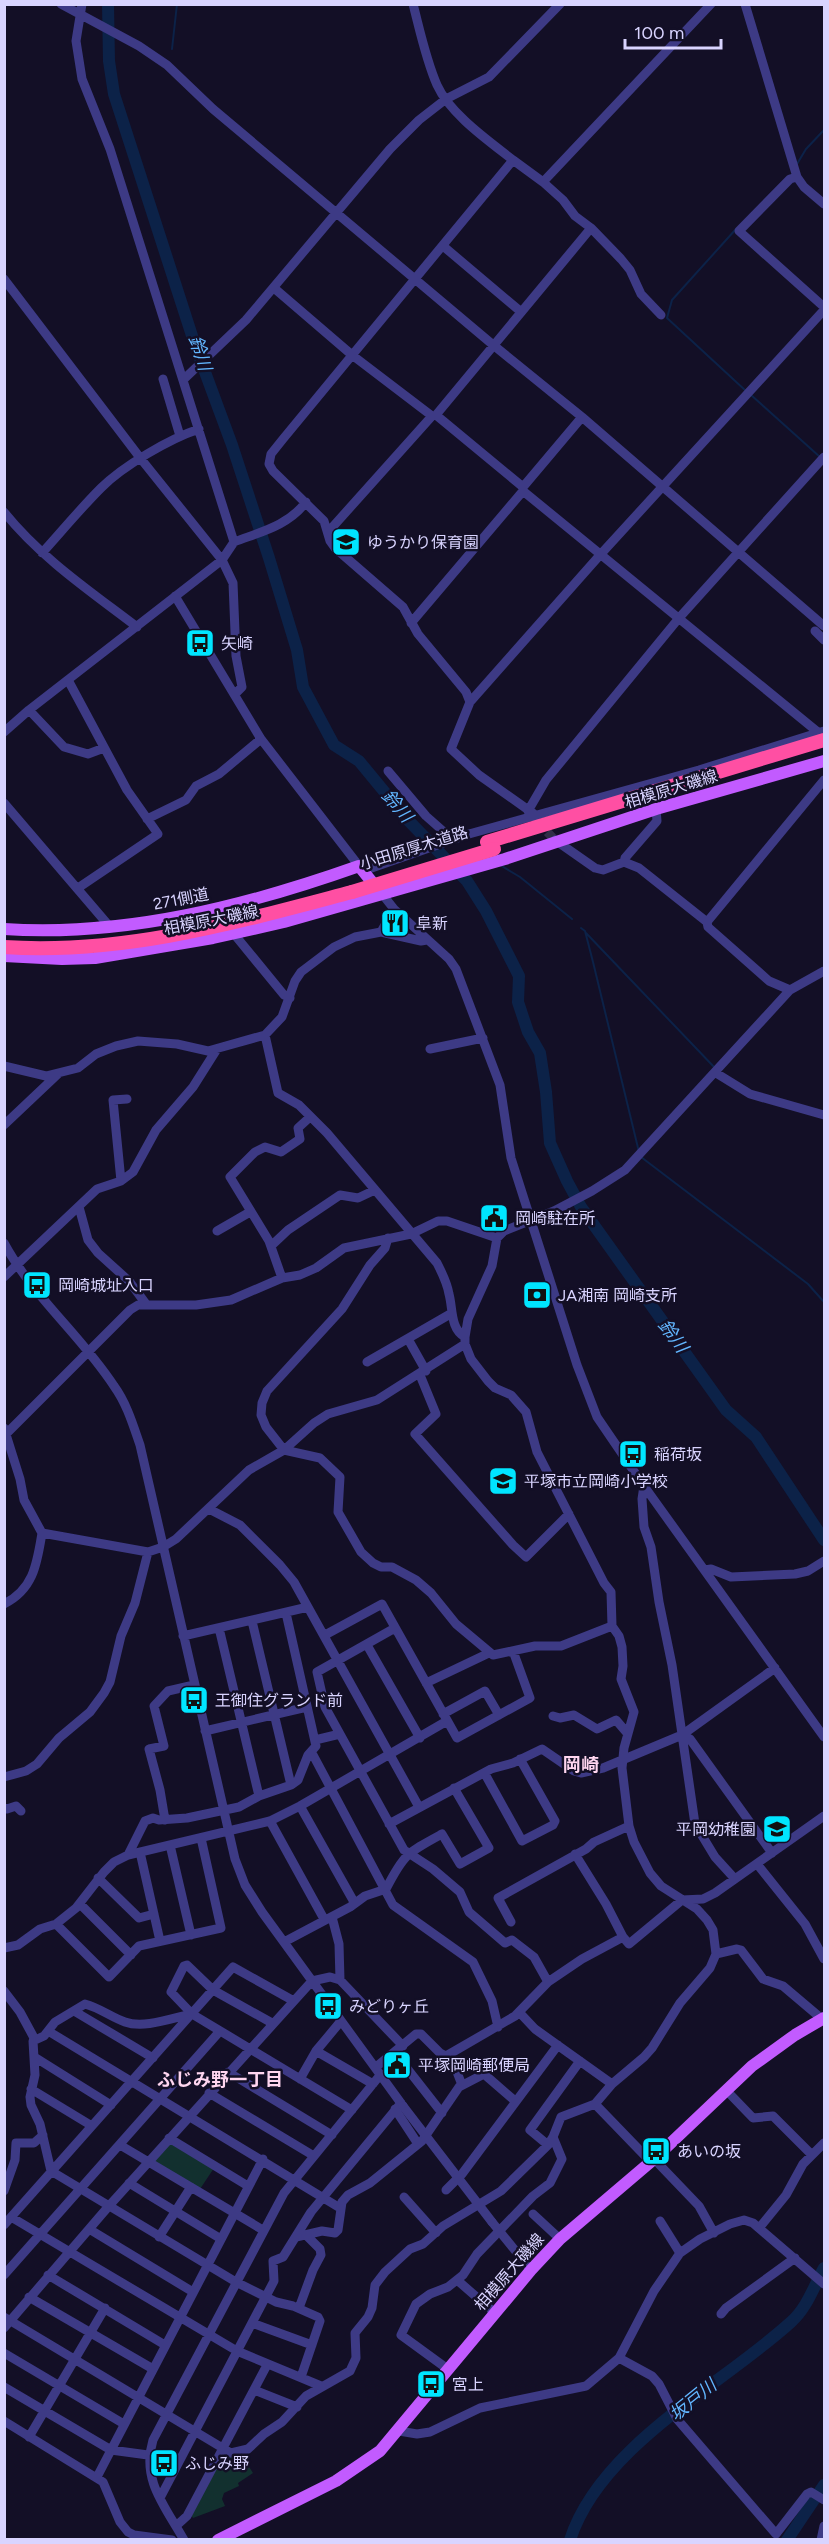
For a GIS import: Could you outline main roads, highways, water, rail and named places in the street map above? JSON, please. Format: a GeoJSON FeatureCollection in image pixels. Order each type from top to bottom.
{"type":"FeatureCollection","features":[{"type":"Feature","properties":{"kind":"highway","name":"小田原厚木道路"},"geometry":{"type":"LineString","coordinates":[[4,947],[81,947],[163,938],[213,928],[491,846],[823,739]]}},
{"type":"Feature","properties":{"kind":"highway","name":"小田原厚木道路"},"geometry":{"type":"LineString","coordinates":[[4,938],[78,939],[161,930],[211,921],[351,888]]}},
{"type":"Feature","properties":{"kind":"main road","name":"相模原大磯線"},"geometry":{"type":"LineString","coordinates":[[4,956],[95,958],[234,934],[505,860],[656,809],[825,760]]}},
{"type":"Feature","properties":{"kind":"main road","name":"271側道"},"geometry":{"type":"LineString","coordinates":[[4,929],[58,931],[110,927],[205,911],[361,869],[383,895]]}},
{"type":"Feature","properties":{"kind":"main road","name":"相模原大磯線"},"geometry":{"type":"LineString","coordinates":[[218,2540],[356,2469],[380,2451],[531,2270],[560,2239],[652,2160],[726,2090],[774,2049],[823,2018]]}},
{"type":"Feature","properties":{"kind":"waterway","name":"鈴川"},"geometry":{"type":"LineString","coordinates":[[108,4],[109,61],[114,94],[195,345],[232,445],[269,558],[297,650],[303,687],[334,745],[359,761],[406,818],[467,881],[486,911],[519,976],[518,1002],[528,1032],[540,1053],[550,1143],[567,1181],[581,1207],[726,1410],[756,1437],[824,1540]]}},
{"type":"Feature","properties":{"kind":"waterway"},"geometry":{"type":"LineString","coordinates":[[172,49],[177,4]]}},
{"type":"Feature","properties":{"kind":"waterway"},"geometry":{"type":"LineString","coordinates":[[797,164],[806,149],[824,130]]}},
{"type":"Feature","properties":{"kind":"waterway"},"geometry":{"type":"LineString","coordinates":[[736,229],[672,300],[667,318],[746,391]]}},
{"type":"Feature","properties":{"kind":"waterway"},"geometry":{"type":"LineString","coordinates":[[751,395],[820,457]]}},
{"type":"Feature","properties":{"kind":"waterway"},"geometry":{"type":"LineString","coordinates":[[500,865],[520,877],[572,919]]}},
{"type":"Feature","properties":{"kind":"waterway"},"geometry":{"type":"LineString","coordinates":[[581,928],[585,931],[639,1152]]}},
{"type":"Feature","properties":{"kind":"waterway"},"geometry":{"type":"LineString","coordinates":[[586,933],[715,1068]]}},
{"type":"Feature","properties":{"kind":"waterway"},"geometry":{"type":"LineString","coordinates":[[641,1157],[808,1284],[824,1302]]}},
{"type":"Feature","properties":{"kind":"waterway","name":"坂戸川"},"geometry":{"type":"LineString","coordinates":[[570,2540],[585,2506],[607,2475],[666,2419],[791,2322],[806,2304],[824,2268]]}},
{"type":"Feature","properties":{"kind":"waterway","name":"鈴川"},"geometry":{"type":"LineString","coordinates":[[787,2540],[824,2485]]}},
{"type":"Feature","properties":{"kind":"tunnel"},"geometry":{"type":"LineString","coordinates":[[538,822],[553,838]]}},
{"type":"Feature","properties":{"kind":"place","name":"ゆうかり保育園"},"geometry":{"type":"Point","coordinates":[346,542]}},
{"type":"Feature","properties":{"kind":"place","name":"矢崎"},"geometry":{"type":"Point","coordinates":[200,643]}},
{"type":"Feature","properties":{"kind":"place","name":"阜新"},"geometry":{"type":"Point","coordinates":[395,923]}},
{"type":"Feature","properties":{"kind":"place","name":"岡崎駐在所"},"geometry":{"type":"Point","coordinates":[494,1218]}},
{"type":"Feature","properties":{"kind":"place","name":"岡崎城址入口"},"geometry":{"type":"Point","coordinates":[37,1285]}},
{"type":"Feature","properties":{"kind":"place","name":"JA湘南 岡崎支所"},"geometry":{"type":"Point","coordinates":[537,1295]}},
{"type":"Feature","properties":{"kind":"place","name":"稲荷坂"},"geometry":{"type":"Point","coordinates":[633,1454]}},
{"type":"Feature","properties":{"kind":"place","name":"平塚市立岡崎小学校"},"geometry":{"type":"Point","coordinates":[503,1481]}},
{"type":"Feature","properties":{"kind":"place","name":"王御住グランド前"},"geometry":{"type":"Point","coordinates":[194,1700]}},
{"type":"Feature","properties":{"kind":"place","name":"平岡幼稚園"},"geometry":{"type":"Point","coordinates":[777,1829]}},
{"type":"Feature","properties":{"kind":"place","name":"みどりヶ丘"},"geometry":{"type":"Point","coordinates":[328,2006]}},
{"type":"Feature","properties":{"kind":"place","name":"平塚岡崎郵便局"},"geometry":{"type":"Point","coordinates":[397,2065]}},
{"type":"Feature","properties":{"kind":"place","name":"あいの坂"},"geometry":{"type":"Point","coordinates":[656,2151]}},
{"type":"Feature","properties":{"kind":"place","name":"宮上"},"geometry":{"type":"Point","coordinates":[431,2384]}},
{"type":"Feature","properties":{"kind":"place","name":"ふじみ野"},"geometry":{"type":"Point","coordinates":[164,2463]}},
{"type":"Feature","properties":{"kind":"district","name":"岡崎"},"geometry":{"type":"Point","coordinates":[581,1765]}},
{"type":"Feature","properties":{"kind":"district","name":"ふじみ野一丁目"},"geometry":{"type":"Point","coordinates":[220,2080]}}]}
